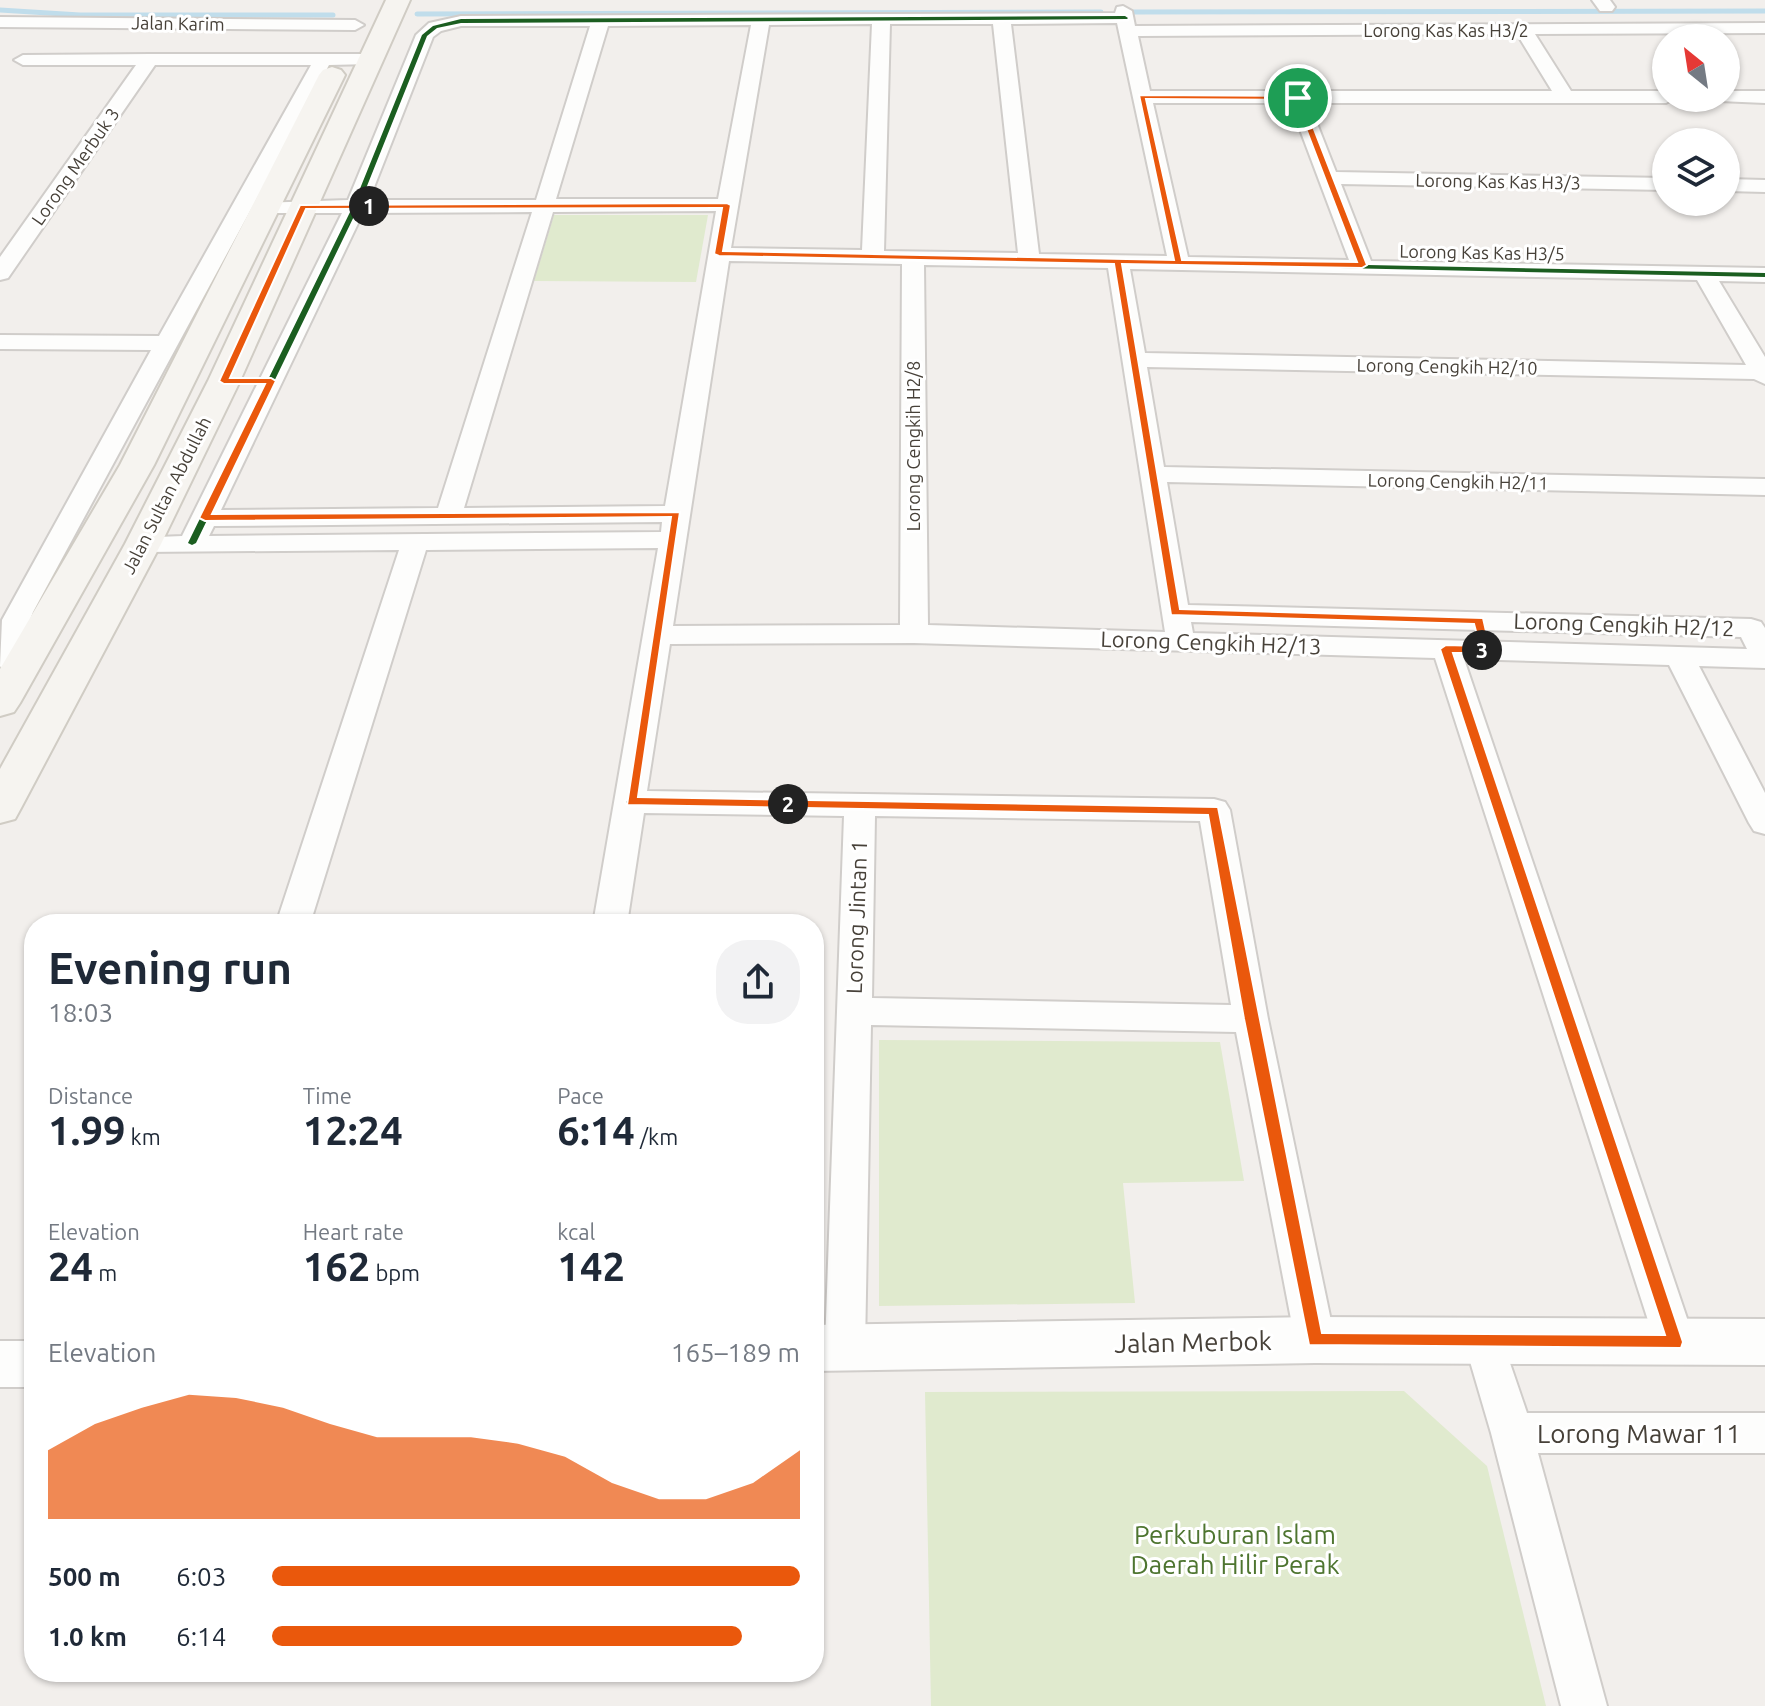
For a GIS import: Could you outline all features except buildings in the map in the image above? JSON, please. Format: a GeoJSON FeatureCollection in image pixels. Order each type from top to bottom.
{"type":"FeatureCollection","features":[{"type":"Feature","properties":{"kind":"main road","name":"Jalan Sultan Abdullah"},"geometry":{"type":"LineString","coordinates":[[6,785],[143,544],[224,381],[303,206],[383,73],[398,0]]}},
{"type":"Feature","properties":{"kind":"main road","name":"Jalan Sultan Abdullah"},"geometry":{"type":"LineString","coordinates":[[9,688],[137,465],[266,207],[332,58],[358,11]]}},
{"type":"Feature","properties":{"kind":"street","name":"Jalan Karim"},"geometry":{"type":"LineString","coordinates":[[0,22],[358,11]]}},
{"type":"Feature","properties":{"kind":"street","name":"Lorong Kas Kas H3/2"},"geometry":{"type":"LineString","coordinates":[[192,543],[356,206],[383,73],[427,32],[446,24],[1124,16],[1523,30],[1765,28]]}},
{"type":"Feature","properties":{"kind":"street"},"geometry":{"type":"LineString","coordinates":[[1124,16],[1179,263]]}},
{"type":"Feature","properties":{"kind":"street"},"geometry":{"type":"LineString","coordinates":[[1001,18],[1029,259]]}},
{"type":"Feature","properties":{"kind":"street"},"geometry":{"type":"LineString","coordinates":[[612,914],[727,205],[761,19]]}},
{"type":"Feature","properties":{"kind":"street"},"geometry":{"type":"LineString","coordinates":[[873,256],[881,19]]}},
{"type":"Feature","properties":{"kind":"street"},"geometry":{"type":"LineString","coordinates":[[449,516],[601,20]]}},
{"type":"Feature","properties":{"kind":"street"},"geometry":{"type":"LineString","coordinates":[[1523,30],[1565,97]]}},
{"type":"Feature","properties":{"kind":"street"},"geometry":{"type":"LineString","coordinates":[[9,688],[8,638],[19,612],[168,343],[332,58]]}},
{"type":"Feature","properties":{"kind":"street"},"geometry":{"type":"LineString","coordinates":[[23,60],[332,58],[383,73]]}},
{"type":"Feature","properties":{"kind":"street","name":"Lorong Merbuk 3"},"geometry":{"type":"LineString","coordinates":[[0,273],[150,59]]}},
{"type":"Feature","properties":{"kind":"street"},"geometry":{"type":"LineString","coordinates":[[1141,97],[1652,97]]}},
{"type":"Feature","properties":{"kind":"street"},"geometry":{"type":"LineString","coordinates":[[1740,97],[1765,97]]}},
{"type":"Feature","properties":{"kind":"street"},"geometry":{"type":"LineString","coordinates":[[1298,98],[1362,265]]}},
{"type":"Feature","properties":{"kind":"street","name":"Lorong Kas Kas H3/3"},"geometry":{"type":"LineString","coordinates":[[1330,178],[1652,184]]}},
{"type":"Feature","properties":{"kind":"street"},"geometry":{"type":"LineString","coordinates":[[1740,185],[1765,186]]}},
{"type":"Feature","properties":{"kind":"street"},"geometry":{"type":"LineString","coordinates":[[266,207],[727,205]]}},
{"type":"Feature","properties":{"kind":"street","name":"Lorong Kas Kas H3/5"},"geometry":{"type":"LineString","coordinates":[[719,254],[1765,275]]}},
{"type":"Feature","properties":{"kind":"street","name":"Lorong Cengkih H2/8"},"geometry":{"type":"LineString","coordinates":[[913,257],[914,634]]}},
{"type":"Feature","properties":{"kind":"street"},"geometry":{"type":"LineString","coordinates":[[1118,261],[1180,641]]}},
{"type":"Feature","properties":{"kind":"street"},"geometry":{"type":"LineString","coordinates":[[1704,274],[1763,374]]}},
{"type":"Feature","properties":{"kind":"street"},"geometry":{"type":"LineString","coordinates":[[0,342],[168,343]]}},
{"type":"Feature","properties":{"kind":"street","name":"Lorong Cengkih H2/10"},"geometry":{"type":"LineString","coordinates":[[1133,360],[1763,374]]}},
{"type":"Feature","properties":{"kind":"street"},"geometry":{"type":"LineString","coordinates":[[224,381],[271,381]]}},
{"type":"Feature","properties":{"kind":"street","name":"Lorong Cengkih H2/11"},"geometry":{"type":"LineString","coordinates":[[1151,474],[1765,487]]}},
{"type":"Feature","properties":{"kind":"street"},"geometry":{"type":"LineString","coordinates":[[205,518],[449,516],[674,527]]}},
{"type":"Feature","properties":{"kind":"street"},"geometry":{"type":"LineString","coordinates":[[143,544],[415,542],[674,527]]}},
{"type":"Feature","properties":{"kind":"street"},"geometry":{"type":"LineString","coordinates":[[296,914],[415,542]]}},
{"type":"Feature","properties":{"kind":"street","name":"Lorong Cengkih H2/12"},"geometry":{"type":"LineString","coordinates":[[1175,613],[1751,628],[1765,658]]}},
{"type":"Feature","properties":{"kind":"street"},"geometry":{"type":"LineString","coordinates":[[1479,621],[1487,650]]}},
{"type":"Feature","properties":{"kind":"street","name":"Lorong Cengkih H2/13"},"geometry":{"type":"LineString","coordinates":[[657,635],[914,634],[1765,658]]}},
{"type":"Feature","properties":{"kind":"street"},"geometry":{"type":"LineString","coordinates":[[1446,649],[1675,1342]]}},
{"type":"Feature","properties":{"kind":"street"},"geometry":{"type":"LineString","coordinates":[[1679,656],[1765,823]]}},
{"type":"Feature","properties":{"kind":"street"},"geometry":{"type":"LineString","coordinates":[[631,802],[1214,810],[1251,1019],[1315,1340]]}},
{"type":"Feature","properties":{"kind":"street","name":"Lorong Jintan 1"},"geometry":{"type":"LineString","coordinates":[[830,1347],[852,1011],[860,805]]}},
{"type":"Feature","properties":{"kind":"street"},"geometry":{"type":"LineString","coordinates":[[852,1011],[1251,1019]]}},
{"type":"Feature","properties":{"kind":"street","name":"Jalan Merbok"},"geometry":{"type":"LineString","coordinates":[[830,1347],[1315,1340],[1765,1342]]}},
{"type":"Feature","properties":{"kind":"street"},"geometry":{"type":"LineString","coordinates":[[1484,1341],[1512,1433],[1584,1706]]}},
{"type":"Feature","properties":{"kind":"street"},"geometry":{"type":"LineString","coordinates":[[0,1364],[24,1364]]}},
{"type":"Feature","properties":{"kind":"street","name":"Lorong Mawar 11"},"geometry":{"type":"LineString","coordinates":[[1512,1433],[1765,1433]]}},
{"type":"Feature","properties":{"kind":"green space"},"geometry":{"type":"Polygon","coordinates":[[[554,215],[708,215],[696,282],[534,281],[554,215]]]}},
{"type":"Feature","properties":{"kind":"green space"},"geometry":{"type":"Polygon","coordinates":[[[879,1040],[1220,1042],[1244,1181],[1123,1183],[1135,1303],[879,1306],[879,1040]]]}},
{"type":"Feature","properties":{"kind":"green space","name":"Perkuburan Islam Daerah Hilir Perak"},"geometry":{"type":"Polygon","coordinates":[[[1404,1391],[1487,1466],[1546,1706],[931,1706],[925,1392],[1404,1391]]]}},
{"type":"Feature","properties":{"kind":"waterway"},"geometry":{"type":"LineString","coordinates":[[0,10],[80,15],[333,15]]}},
{"type":"Feature","properties":{"kind":"waterway"},"geometry":{"type":"LineString","coordinates":[[1134,12],[1765,11]]}},
{"type":"Feature","properties":{"kind":"waterway"},"geometry":{"type":"LineString","coordinates":[[417,14],[1101,12]]}},
{"type":"Feature","properties":{"kind":"cycle path"},"geometry":{"type":"LineString","coordinates":[[192,543],[356,206],[425,35],[435,27],[461,21],[1125,18]]}},
{"type":"Feature","properties":{"kind":"cycle path"},"geometry":{"type":"LineString","coordinates":[[719,254],[1765,275]]}},
{"type":"Feature","properties":{"kind":"cycle path"},"geometry":{"type":"LineString","coordinates":[[631,802],[1214,810],[1251,1019],[1315,1340]]}},
{"type":"Feature","properties":{"kind":"route"},"geometry":{"type":"LineString","coordinates":[[1298,98],[1141,97],[1179,263],[1118,261],[1029,259],[719,254],[727,205],[303,206],[224,381],[271,381],[205,518],[677,514],[631,802],[1214,810],[1251,1019],[1315,1340],[1675,1342],[1446,649],[1487,650],[1479,621],[1175,613],[1118,261],[1179,263],[1362,265],[1298,98]]}}]}
